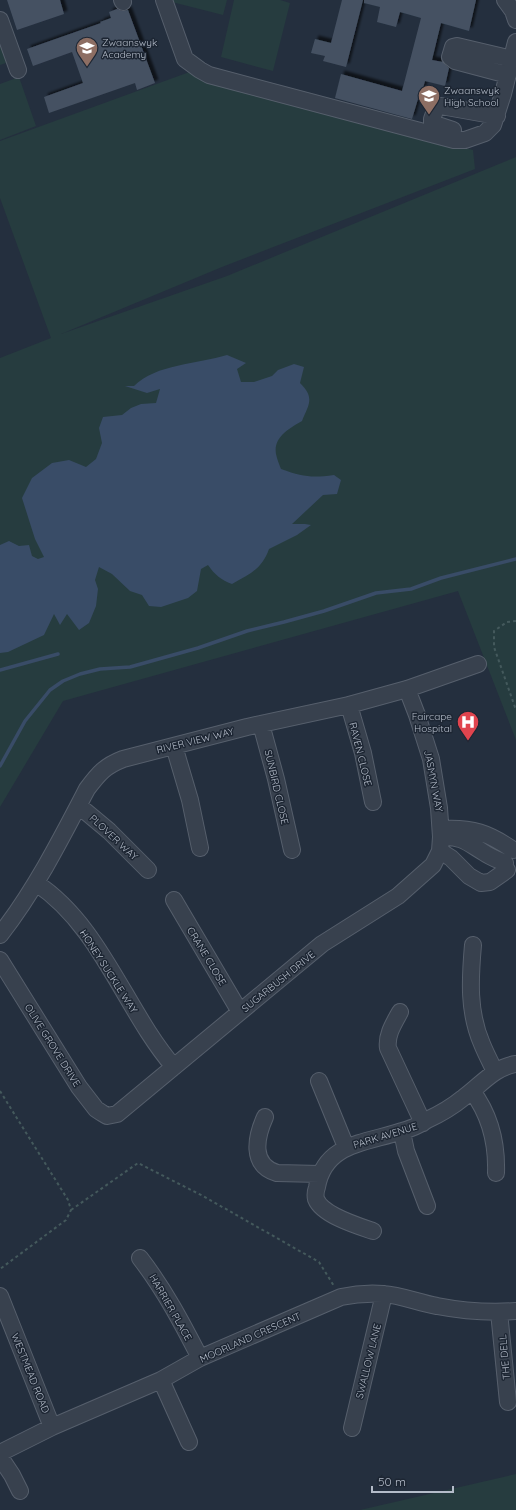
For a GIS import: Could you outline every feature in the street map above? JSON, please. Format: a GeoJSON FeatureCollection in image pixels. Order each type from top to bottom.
{"type":"FeatureCollection","features":[{"type":"Feature","properties":{"kind":"street"},"geometry":{"type":"LineString","coordinates":[[164,0],[186,59],[209,75],[454,140],[465,140],[485,133],[493,126],[497,116],[516,42]]}},
{"type":"Feature","properties":{"kind":"street"},"geometry":{"type":"LineString","coordinates":[[505,0],[513,11],[516,20]]}},
{"type":"Feature","properties":{"kind":"street"},"geometry":{"type":"LineString","coordinates":[[0,20],[18,70]]}},
{"type":"Feature","properties":{"kind":"street"},"geometry":{"type":"LineString","coordinates":[[508,75],[455,61],[450,58],[450,55],[453,47],[457,46],[512,59]]}},
{"type":"Feature","properties":{"kind":"street"},"geometry":{"type":"LineString","coordinates":[[476,136],[434,124],[431,121],[435,110],[441,106],[497,116]]}},
{"type":"Feature","properties":{"kind":"street","name":"RIVER VIEW WAY"},"geometry":{"type":"LineString","coordinates":[[0,935],[19,910],[36,883],[87,789],[98,774],[110,765],[124,759],[261,724],[349,705],[407,689],[478,664]]}},
{"type":"Feature","properties":{"kind":"street","name":"JASMYN WAY"},"geometry":{"type":"LineString","coordinates":[[407,689],[431,759],[439,808],[441,839]]}},
{"type":"Feature","properties":{"kind":"street","name":"RAVEN CLOSE"},"geometry":{"type":"LineString","coordinates":[[349,705],[363,753],[373,802]]}},
{"type":"Feature","properties":{"kind":"street","name":"SUNBIRD CLOSE"},"geometry":{"type":"LineString","coordinates":[[261,724],[276,779],[292,850]]}},
{"type":"Feature","properties":{"kind":"street"},"geometry":{"type":"LineString","coordinates":[[174,746],[190,800],[200,848]]}},
{"type":"Feature","properties":{"kind":"street","name":"PLOVER WAY"},"geometry":{"type":"LineString","coordinates":[[79,806],[109,831],[148,870]]}},
{"type":"Feature","properties":{"kind":"street"},"geometry":{"type":"LineString","coordinates":[[452,837],[460,839],[491,857],[512,866],[490,882],[481,883],[469,876],[451,858],[441,839],[452,837]]}},
{"type":"Feature","properties":{"kind":"street","name":"SUGARBUSH DRIVE"},"geometry":{"type":"LineString","coordinates":[[117,1114],[322,944],[398,896],[433,865],[441,839]]}},
{"type":"Feature","properties":{"kind":"street","name":"HONEY SUCKLE WAY"},"geometry":{"type":"LineString","coordinates":[[36,883],[60,902],[84,931],[103,958],[156,1044],[174,1067]]}},
{"type":"Feature","properties":{"kind":"street","name":"CRANE CLOSE"},"geometry":{"type":"LineString","coordinates":[[174,900],[240,1012]]}},
{"type":"Feature","properties":{"kind":"street"},"geometry":{"type":"LineString","coordinates":[[473,945],[471,981],[473,1013],[482,1045],[496,1072]]}},
{"type":"Feature","properties":{"kind":"street","name":"OLIVE GROVE DRIVE"},"geometry":{"type":"LineString","coordinates":[[0,960],[79,1087],[96,1109],[107,1116],[117,1114]]}},
{"type":"Feature","properties":{"kind":"street"},"geometry":{"type":"LineString","coordinates":[[400,1012],[390,1032],[388,1048],[422,1123]]}},
{"type":"Feature","properties":{"kind":"street","name":"PARK AVENUE"},"geometry":{"type":"LineString","coordinates":[[320,1174],[329,1161],[346,1147],[402,1132],[422,1123],[454,1105],[496,1072],[506,1066],[516,1064]]}},
{"type":"Feature","properties":{"kind":"street"},"geometry":{"type":"LineString","coordinates":[[319,1081],[346,1147]]}},
{"type":"Feature","properties":{"kind":"street"},"geometry":{"type":"LineString","coordinates":[[472,1091],[484,1111],[493,1136],[496,1173]]}},
{"type":"Feature","properties":{"kind":"street"},"geometry":{"type":"LineString","coordinates":[[265,1117],[260,1127],[256,1143],[259,1157],[264,1164],[273,1172],[277,1173],[320,1174],[316,1199],[321,1206],[347,1222],[373,1231]]}},
{"type":"Feature","properties":{"kind":"street"},"geometry":{"type":"LineString","coordinates":[[402,1132],[406,1151],[427,1206]]}},
{"type":"Feature","properties":{"kind":"street","name":"HARRIER PLACE"},"geometry":{"type":"LineString","coordinates":[[140,1258],[179,1318],[200,1358]]}},
{"type":"Feature","properties":{"kind":"street","name":"MOORLAND CRESCENT"},"geometry":{"type":"LineString","coordinates":[[0,1453],[52,1427],[161,1380],[200,1358],[341,1298],[364,1294],[384,1294],[424,1304],[453,1309],[500,1312],[516,1311]]}},
{"type":"Feature","properties":{"kind":"street","name":"SWALLOW LANE"},"geometry":{"type":"LineString","coordinates":[[352,1428],[384,1294]]}},
{"type":"Feature","properties":{"kind":"street","name":"WESTMEAD ROAD"},"geometry":{"type":"LineString","coordinates":[[0,1296],[52,1427]]}},
{"type":"Feature","properties":{"kind":"street","name":"THE DELL"},"geometry":{"type":"LineString","coordinates":[[500,1312],[508,1402]]}},
{"type":"Feature","properties":{"kind":"street"},"geometry":{"type":"LineString","coordinates":[[161,1380],[189,1442]]}},
{"type":"Feature","properties":{"kind":"street"},"geometry":{"type":"LineString","coordinates":[[0,1457],[12,1475],[20,1491]]}},
{"type":"Feature","properties":{"kind":"path"},"geometry":{"type":"LineString","coordinates":[[516,622],[507,622],[494,631],[494,646],[516,710]]}},
{"type":"Feature","properties":{"kind":"path"},"geometry":{"type":"LineString","coordinates":[[0,1091],[68,1200],[71,1210]]}},
{"type":"Feature","properties":{"kind":"path"},"geometry":{"type":"LineString","coordinates":[[0,1269],[66,1220],[71,1210],[138,1163],[203,1196],[319,1262],[341,1298]]}},
{"type":"Feature","properties":{"kind":"green space"},"geometry":{"type":"Polygon","coordinates":[[[172,0],[227,0],[223,15],[172,2],[172,0]]]}},
{"type":"Feature","properties":{"kind":"green space"},"geometry":{"type":"Polygon","coordinates":[[[234,0],[280,0],[290,3],[273,71],[221,57],[234,0]]]}},
{"type":"Feature","properties":{"kind":"green space"},"geometry":{"type":"Polygon","coordinates":[[[0,45],[6,63],[0,65],[0,45]]]}},
{"type":"Feature","properties":{"kind":"green space"},"geometry":{"type":"Polygon","coordinates":[[[195,70],[210,81],[473,150],[475,169],[222,267],[61,334],[227,276],[516,157],[516,740],[458,591],[63,701],[0,807],[0,358],[51,338],[0,198],[0,141],[195,70]]]}},
{"type":"Feature","properties":{"kind":"green space"},"geometry":{"type":"Polygon","coordinates":[[[19,77],[36,126],[0,140],[0,84],[19,77]]]}},
{"type":"Feature","properties":{"kind":"green space"},"geometry":{"type":"Polygon","coordinates":[[[516,1474],[516,1510],[360,1510],[516,1474]]]}},
{"type":"Feature","properties":{"kind":"water"},"geometry":{"type":"Polygon","coordinates":[[[227,355],[246,363],[237,369],[241,382],[254,382],[272,376],[278,370],[294,364],[304,367],[300,383],[308,393],[308,405],[302,421],[288,430],[280,438],[277,443],[276,456],[281,469],[289,472],[308,476],[334,475],[341,480],[337,494],[323,495],[292,524],[311,525],[297,535],[269,549],[263,562],[255,570],[232,584],[218,577],[208,565],[201,569],[197,591],[188,598],[161,607],[149,606],[142,595],[130,591],[112,574],[99,567],[95,580],[98,589],[96,606],[89,623],[79,630],[67,614],[60,625],[54,614],[44,635],[8,652],[0,653],[0,545],[9,541],[19,546],[29,545],[32,556],[38,559],[44,557],[35,539],[22,498],[32,478],[52,463],[69,460],[86,467],[96,459],[102,443],[99,428],[103,417],[122,415],[131,408],[141,404],[156,403],[160,389],[147,393],[125,386],[134,386],[143,379],[165,369],[227,355]]]}},
{"type":"Feature","properties":{"kind":"building"},"geometry":{"type":"Polygon","coordinates":[[[7,0],[60,0],[64,14],[17,30],[7,0]]]}},
{"type":"Feature","properties":{"kind":"building"},"geometry":{"type":"Polygon","coordinates":[[[342,0],[363,0],[346,67],[323,61],[325,56],[311,53],[315,39],[331,43],[342,0]]]}},
{"type":"Feature","properties":{"kind":"building"},"geometry":{"type":"Polygon","coordinates":[[[364,0],[476,0],[469,31],[441,23],[432,60],[443,62],[449,68],[445,86],[425,81],[412,119],[335,98],[341,74],[402,91],[421,18],[400,12],[396,27],[377,22],[380,7],[364,3],[364,0]]]}},
{"type":"Feature","properties":{"kind":"building"},"geometry":{"type":"Polygon","coordinates":[[[117,9],[122,11],[128,10],[155,83],[137,90],[135,83],[49,113],[44,97],[83,83],[72,52],[33,66],[27,49],[101,23],[100,22],[111,18],[109,12],[117,9]]]}},
{"type":"Feature","properties":{"kind":"waterway"},"geometry":{"type":"LineString","coordinates":[[0,766],[25,721],[50,690],[63,681],[80,674],[100,669],[130,667],[198,648],[247,631],[324,611],[376,593],[411,589],[441,578],[516,559]]}},
{"type":"Feature","properties":{"kind":"waterway"},"geometry":{"type":"LineString","coordinates":[[0,670],[58,654]]}},
{"type":"Feature","properties":{"kind":"place","name":"Zwaanswyk Academy"},"geometry":{"type":"Point","coordinates":[87,68]}},
{"type":"Feature","properties":{"kind":"place","name":"Zwaanswyk High School"},"geometry":{"type":"Point","coordinates":[429,116]}},
{"type":"Feature","properties":{"kind":"place","name":"Faircape Hospital"},"geometry":{"type":"Point","coordinates":[468,742]}}]}
